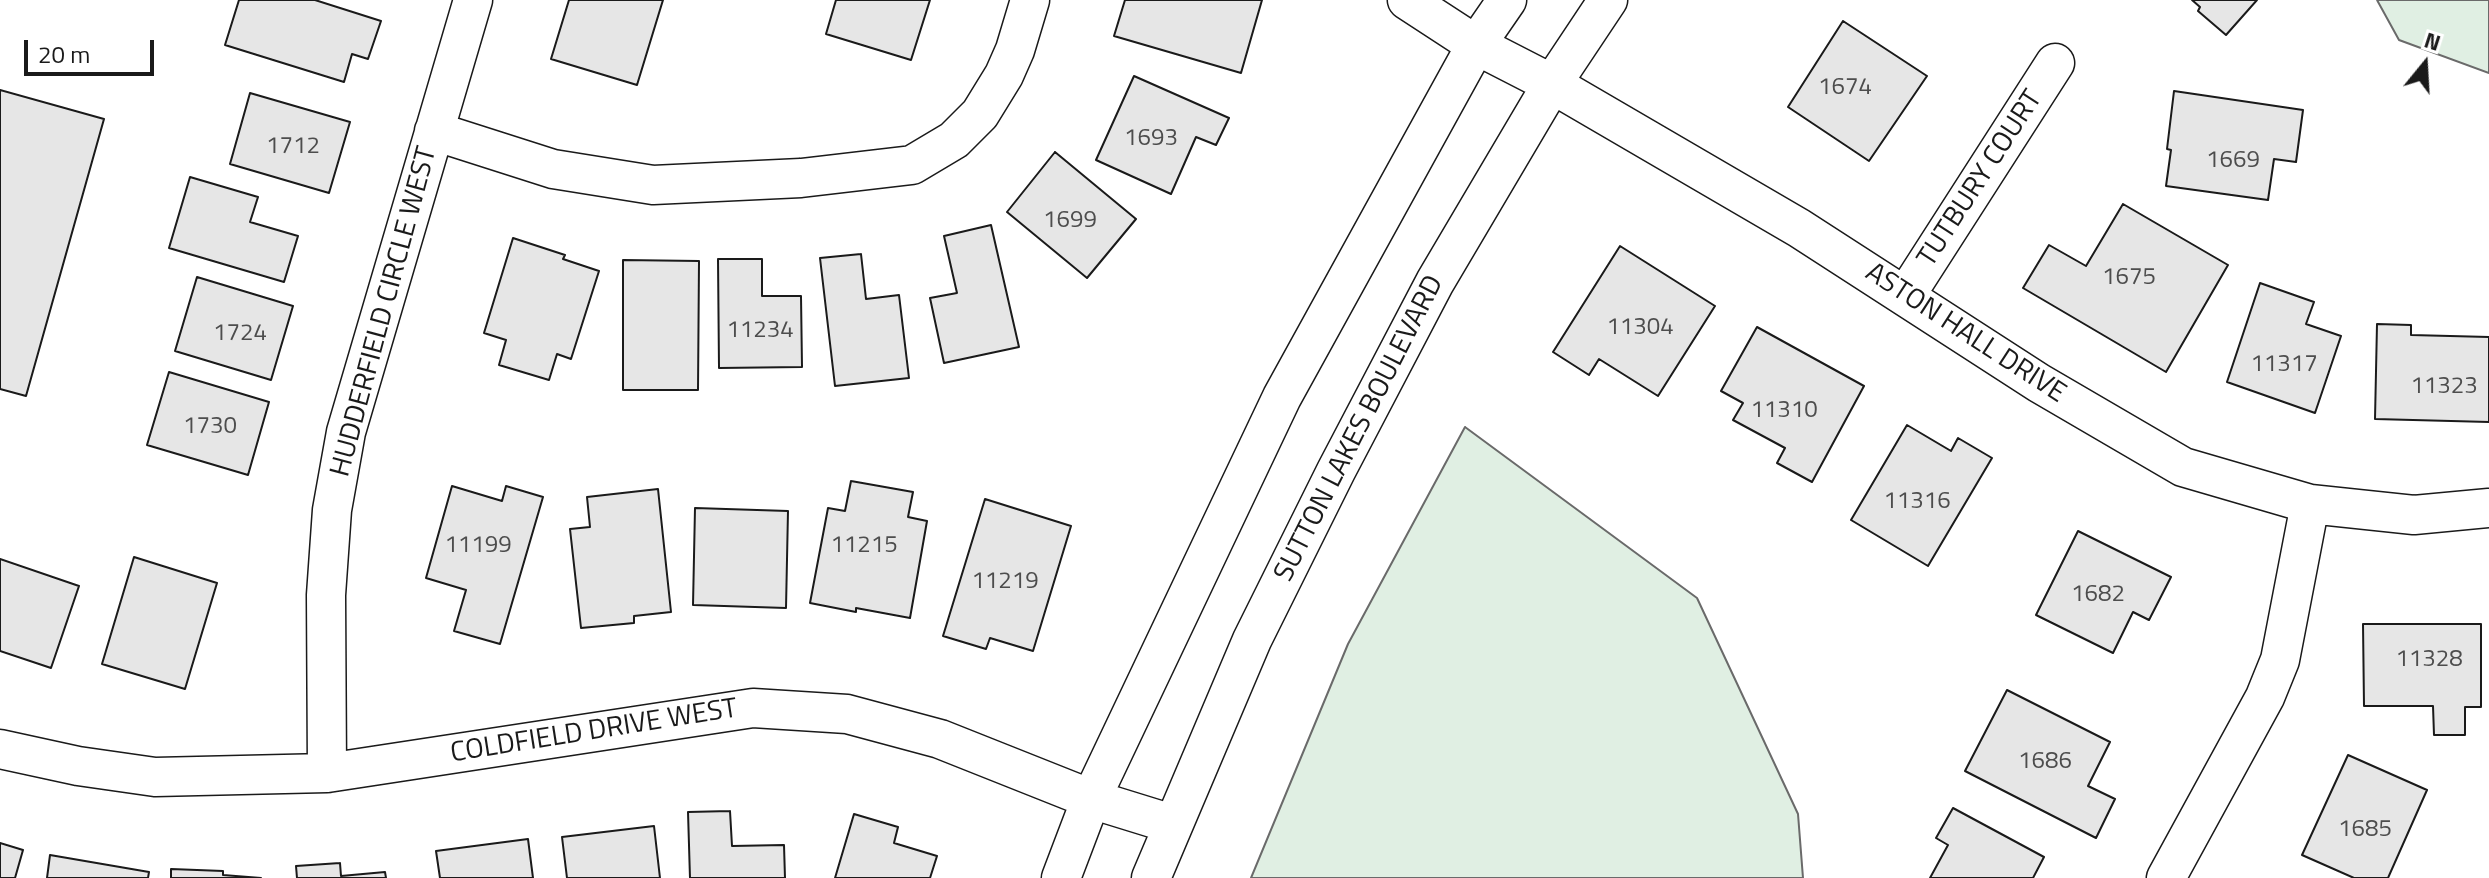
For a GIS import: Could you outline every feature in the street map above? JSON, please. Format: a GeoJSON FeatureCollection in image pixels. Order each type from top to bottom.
{"type":"FeatureCollection","features":[{"type":"Feature","properties":{"kind":"street","name":"HUDDERFIELD CIRCLE WEST"},"geometry":{"type":"LineString","coordinates":[[327,773],[326,595],[332,510],[346,432],[473,0]]}},
{"type":"Feature","properties":{"kind":"street"},"geometry":{"type":"LineString","coordinates":[[434,131],[553,169],[653,185],[801,178],[912,165],[954,140],[980,114],[1015,50],[1030,0]]}},
{"type":"Feature","properties":{"kind":"street","name":"ASTON HALL DRIVE"},"geometry":{"type":"LineString","coordinates":[[1407,0],[1476,45],[1552,84],[1799,228],[2039,383],[2183,467],[2310,504],[2414,515],[2489,508]]}},
{"type":"Feature","properties":{"kind":"street"},"geometry":{"type":"LineString","coordinates":[[1061,878],[1091,799],[1282,397],[1476,45],[1507,0]]}},
{"type":"Feature","properties":{"kind":"street","name":"SUTTON LAKES BOULEVARD"},"geometry":{"type":"LineString","coordinates":[[1151,878],[1252,640],[1336,471],[1435,282],[1552,84],[1608,0]]}},
{"type":"Feature","properties":{"kind":"street","name":"TUTBURY COURT"},"geometry":{"type":"LineString","coordinates":[[1906,295],[2055,63]]}},
{"type":"Feature","properties":{"kind":"street"},"geometry":{"type":"LineString","coordinates":[[2166,878],[2265,697],[2280,660],[2310,504]]}},
{"type":"Feature","properties":{"kind":"street","name":"COLDFIELD DRIVE WEST"},"geometry":{"type":"LineString","coordinates":[[0,749],[78,766],[155,777],[327,773],[753,708],[847,714],[940,739],[1091,799],[1172,824]]}},
{"type":"Feature","properties":{"kind":"green space"},"geometry":{"type":"Polygon","coordinates":[[[2377,0],[2489,0],[2489,73],[2399,40],[2377,0]]]}},
{"type":"Feature","properties":{"kind":"green space"},"geometry":{"type":"Polygon","coordinates":[[[1465,427],[1697,598],[1798,814],[1803,878],[1251,878],[1348,644],[1465,427]]]}},
{"type":"Feature","properties":{"kind":"building"},"geometry":{"type":"Polygon","coordinates":[[[239,0],[315,0],[381,21],[368,59],[352,54],[344,82],[225,45],[239,0]]]}},
{"type":"Feature","properties":{"kind":"building"},"geometry":{"type":"Polygon","coordinates":[[[569,0],[663,0],[637,85],[551,59],[569,0]]]}},
{"type":"Feature","properties":{"kind":"building"},"geometry":{"type":"Polygon","coordinates":[[[836,0],[930,0],[911,60],[826,34],[836,0]]]}},
{"type":"Feature","properties":{"kind":"building"},"geometry":{"type":"Polygon","coordinates":[[[1125,0],[1262,0],[1241,73],[1114,36],[1125,0]]]}},
{"type":"Feature","properties":{"kind":"building"},"geometry":{"type":"Polygon","coordinates":[[[2192,0],[2257,0],[2226,35],[2198,11],[2200,7],[2192,0]]]}},
{"type":"Feature","properties":{"kind":"building"},"geometry":{"type":"Polygon","coordinates":[[[1843,21],[1927,76],[1869,161],[1788,107],[1843,21]]]}},
{"type":"Feature","properties":{"kind":"building"},"geometry":{"type":"Polygon","coordinates":[[[1134,76],[1229,118],[1216,145],[1196,137],[1171,194],[1096,160],[1134,76]]]}},
{"type":"Feature","properties":{"kind":"building"},"geometry":{"type":"Polygon","coordinates":[[[0,90],[104,119],[26,396],[0,389],[0,90]]]}},
{"type":"Feature","properties":{"kind":"building"},"geometry":{"type":"Polygon","coordinates":[[[2174,91],[2303,110],[2296,162],[2274,159],[2268,200],[2166,186],[2174,91]]]}},
{"type":"Feature","properties":{"kind":"building"},"geometry":{"type":"Polygon","coordinates":[[[250,93],[350,122],[329,193],[230,164],[250,93]]]}},
{"type":"Feature","properties":{"kind":"building"},"geometry":{"type":"Polygon","coordinates":[[[1055,152],[1136,219],[1087,278],[1007,212],[1055,152]]]}},
{"type":"Feature","properties":{"kind":"building"},"geometry":{"type":"Polygon","coordinates":[[[190,177],[258,197],[250,222],[298,236],[284,282],[169,248],[190,177]]]}},
{"type":"Feature","properties":{"kind":"building"},"geometry":{"type":"Polygon","coordinates":[[[2123,204],[2228,265],[2166,372],[2023,288],[2049,245],[2086,266],[2123,204]]]}},
{"type":"Feature","properties":{"kind":"building"},"geometry":{"type":"Polygon","coordinates":[[[991,225],[1019,347],[944,363],[930,298],[957,293],[944,236],[991,225]]]}},
{"type":"Feature","properties":{"kind":"building"},"geometry":{"type":"Polygon","coordinates":[[[513,238],[565,255],[563,259],[599,271],[571,359],[557,354],[549,380],[499,365],[506,340],[484,333],[513,238]]]}},
{"type":"Feature","properties":{"kind":"building"},"geometry":{"type":"Polygon","coordinates":[[[1620,246],[1715,306],[1658,396],[1599,359],[1589,375],[1553,352],[1620,246]]]}},
{"type":"Feature","properties":{"kind":"building"},"geometry":{"type":"Polygon","coordinates":[[[861,254],[866,299],[899,295],[909,378],[835,386],[820,258],[861,254]]]}},
{"type":"Feature","properties":{"kind":"building"},"geometry":{"type":"Polygon","coordinates":[[[718,259],[762,259],[762,296],[801,296],[802,367],[719,368],[718,259]]]}},
{"type":"Feature","properties":{"kind":"building"},"geometry":{"type":"Polygon","coordinates":[[[623,260],[699,261],[698,390],[623,390],[623,260]]]}},
{"type":"Feature","properties":{"kind":"building"},"geometry":{"type":"Polygon","coordinates":[[[197,277],[293,306],[271,380],[175,351],[197,277]]]}},
{"type":"Feature","properties":{"kind":"building"},"geometry":{"type":"Polygon","coordinates":[[[2260,283],[2314,302],[2306,324],[2341,336],[2315,413],[2227,382],[2260,283]]]}},
{"type":"Feature","properties":{"kind":"building"},"geometry":{"type":"Polygon","coordinates":[[[2377,324],[2411,325],[2411,335],[2489,337],[2489,422],[2375,419],[2377,324]]]}},
{"type":"Feature","properties":{"kind":"building"},"geometry":{"type":"Polygon","coordinates":[[[1757,327],[1864,386],[1812,482],[1777,463],[1785,448],[1733,420],[1743,403],[1721,391],[1757,327]]]}},
{"type":"Feature","properties":{"kind":"building"},"geometry":{"type":"Polygon","coordinates":[[[169,372],[269,402],[248,475],[147,445],[169,372]]]}},
{"type":"Feature","properties":{"kind":"building"},"geometry":{"type":"Polygon","coordinates":[[[1907,425],[1951,451],[1958,438],[1992,458],[1928,566],[1851,520],[1907,425]]]}},
{"type":"Feature","properties":{"kind":"building"},"geometry":{"type":"Polygon","coordinates":[[[851,481],[913,492],[908,517],[927,521],[910,618],[810,603],[828,508],[845,511],[851,481]]]}},
{"type":"Feature","properties":{"kind":"building"},"geometry":{"type":"Polygon","coordinates":[[[452,486],[502,501],[506,486],[543,497],[500,644],[454,631],[466,590],[426,578],[452,486]]]}},
{"type":"Feature","properties":{"kind":"building"},"geometry":{"type":"Polygon","coordinates":[[[658,489],[671,612],[634,616],[634,623],[581,628],[570,529],[590,527],[587,497],[658,489]]]}},
{"type":"Feature","properties":{"kind":"building"},"geometry":{"type":"Polygon","coordinates":[[[985,499],[1071,526],[1033,651],[990,638],[986,649],[943,636],[985,499]]]}},
{"type":"Feature","properties":{"kind":"building"},"geometry":{"type":"Polygon","coordinates":[[[695,508],[788,511],[786,608],[693,605],[695,508]]]}},
{"type":"Feature","properties":{"kind":"building"},"geometry":{"type":"Polygon","coordinates":[[[2078,531],[2171,577],[2149,620],[2133,612],[2113,653],[2036,615],[2078,531]]]}},
{"type":"Feature","properties":{"kind":"building"},"geometry":{"type":"Polygon","coordinates":[[[134,557],[217,583],[185,689],[102,664],[134,557]]]}},
{"type":"Feature","properties":{"kind":"building"},"geometry":{"type":"Polygon","coordinates":[[[0,559],[79,586],[51,668],[0,651],[0,559]]]}},
{"type":"Feature","properties":{"kind":"building"},"geometry":{"type":"Polygon","coordinates":[[[2363,624],[2481,624],[2481,707],[2465,707],[2465,735],[2434,735],[2433,706],[2364,706],[2363,624]]]}},
{"type":"Feature","properties":{"kind":"building"},"geometry":{"type":"Polygon","coordinates":[[[2007,690],[2110,742],[2088,786],[2115,799],[2096,838],[1965,771],[2007,690]]]}},
{"type":"Feature","properties":{"kind":"building"},"geometry":{"type":"Polygon","coordinates":[[[2348,755],[2427,790],[2388,878],[2354,878],[2302,855],[2348,755]]]}},
{"type":"Feature","properties":{"kind":"building"},"geometry":{"type":"Polygon","coordinates":[[[1953,808],[2044,857],[2033,878],[1930,878],[1948,845],[1936,838],[1953,808]]]}},
{"type":"Feature","properties":{"kind":"building"},"geometry":{"type":"Polygon","coordinates":[[[730,811],[732,846],[784,845],[785,878],[690,878],[688,812],[730,811]]]}},
{"type":"Feature","properties":{"kind":"building"},"geometry":{"type":"Polygon","coordinates":[[[854,814],[898,827],[894,843],[937,856],[930,878],[835,878],[854,814]]]}},
{"type":"Feature","properties":{"kind":"building"},"geometry":{"type":"Polygon","coordinates":[[[654,826],[660,878],[567,878],[562,837],[654,826]]]}},
{"type":"Feature","properties":{"kind":"building"},"geometry":{"type":"Polygon","coordinates":[[[528,839],[533,878],[440,878],[436,851],[528,839]]]}},
{"type":"Feature","properties":{"kind":"building"},"geometry":{"type":"Polygon","coordinates":[[[0,843],[23,850],[15,878],[0,878],[0,843]]]}},
{"type":"Feature","properties":{"kind":"building"},"geometry":{"type":"Polygon","coordinates":[[[50,855],[149,872],[148,878],[47,878],[50,855]]]}},
{"type":"Feature","properties":{"kind":"building"},"geometry":{"type":"Polygon","coordinates":[[[340,863],[341,876],[385,872],[386,878],[297,878],[296,866],[340,863]]]}},
{"type":"Feature","properties":{"kind":"building"},"geometry":{"type":"Polygon","coordinates":[[[171,869],[223,871],[223,875],[261,878],[171,878],[171,869]]]}}]}
